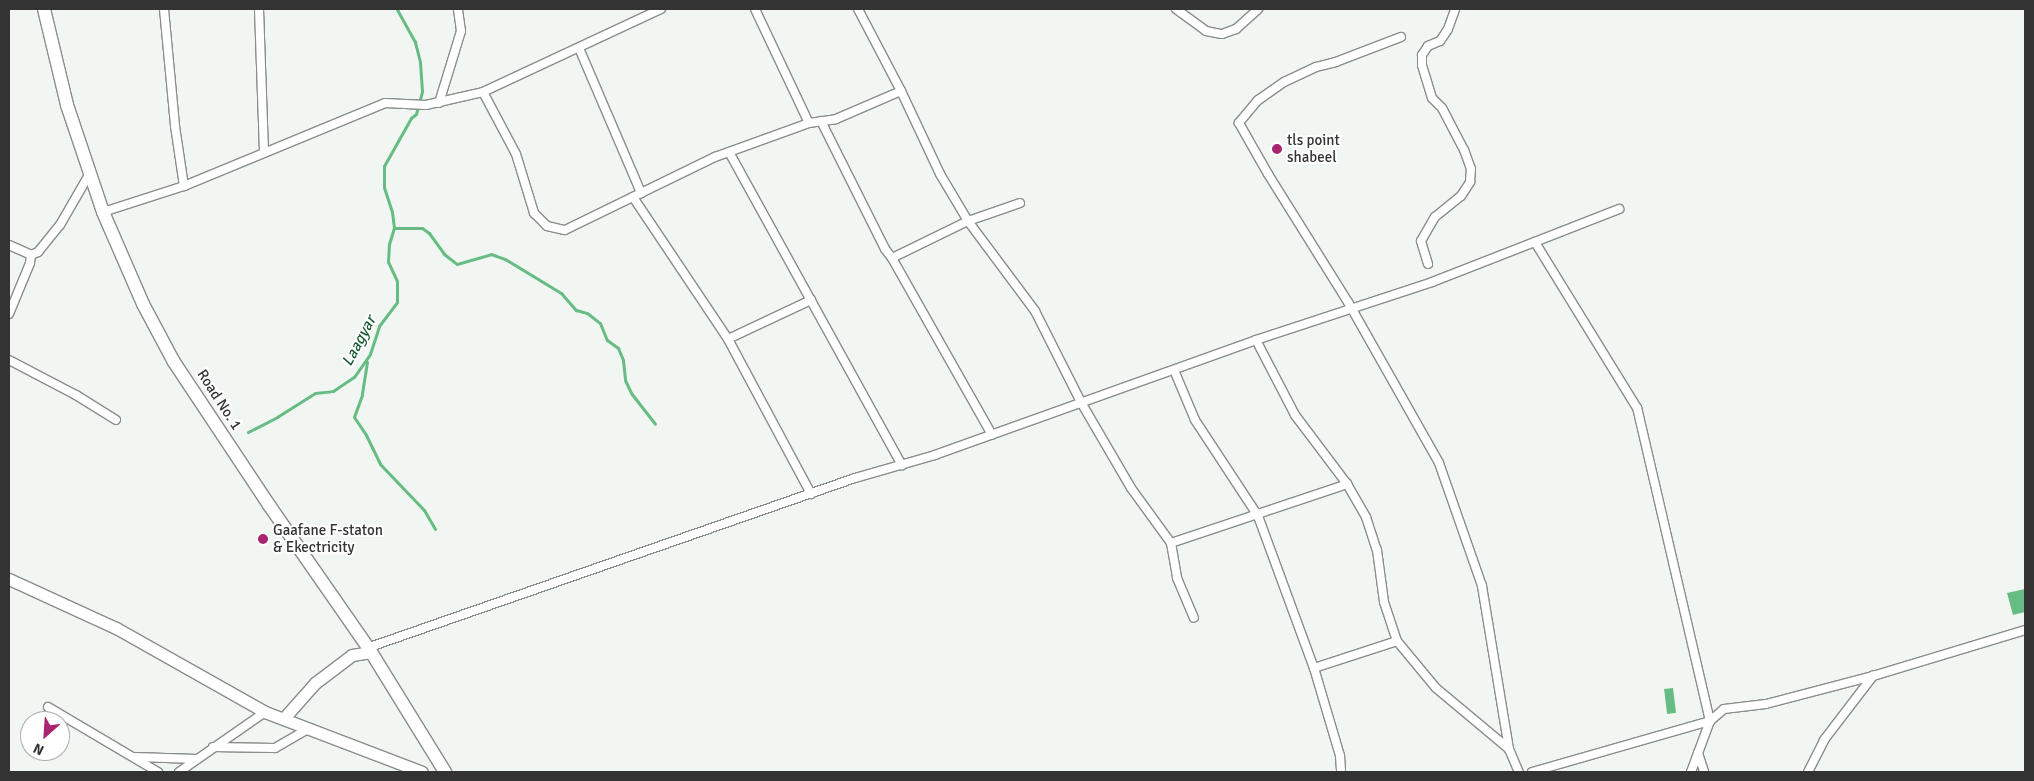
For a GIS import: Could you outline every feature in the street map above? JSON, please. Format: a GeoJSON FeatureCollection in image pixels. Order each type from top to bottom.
{"type":"FeatureCollection","features":[{"type":"Feature","properties":{"kind":"highway","name":"Road No. 1"},"geometry":{"type":"LineString","coordinates":[[44,9],[67,105],[103,212],[143,304],[174,362],[369,650],[445,772]]}},
{"type":"Feature","properties":{"kind":"main road"},"geometry":{"type":"LineString","coordinates":[[9,578],[116,628],[265,712],[422,772]]}},
{"type":"Feature","properties":{"kind":"main road"},"geometry":{"type":"LineString","coordinates":[[284,718],[315,683],[352,655],[369,650]]}},
{"type":"Feature","properties":{"kind":"street"},"geometry":{"type":"LineString","coordinates":[[164,9],[174,126],[184,186]]}},
{"type":"Feature","properties":{"kind":"street"},"geometry":{"type":"LineString","coordinates":[[259,9],[264,152]]}},
{"type":"Feature","properties":{"kind":"street"},"geometry":{"type":"LineString","coordinates":[[438,103],[461,31],[458,9]]}},
{"type":"Feature","properties":{"kind":"street"},"geometry":{"type":"LineString","coordinates":[[103,212],[184,186],[384,103],[438,103],[483,92],[579,48],[652,11],[661,9]]}},
{"type":"Feature","properties":{"kind":"street"},"geometry":{"type":"LineString","coordinates":[[755,9],[809,123]]}},
{"type":"Feature","properties":{"kind":"street"},"geometry":{"type":"LineString","coordinates":[[858,9],[901,91],[940,174],[968,221],[1035,311],[1082,404],[1131,488],[1171,543],[1177,578],[1194,618]]}},
{"type":"Feature","properties":{"kind":"street"},"geometry":{"type":"LineString","coordinates":[[1176,9],[1206,31],[1222,34],[1236,29],[1258,9]]}},
{"type":"Feature","properties":{"kind":"street"},"geometry":{"type":"LineString","coordinates":[[1428,264],[1421,241],[1435,217],[1462,196],[1470,182],[1471,169],[1464,150],[1442,108],[1432,98],[1422,65],[1422,55],[1428,46],[1440,41],[1448,29],[1455,9]]}},
{"type":"Feature","properties":{"kind":"street"},"geometry":{"type":"LineString","coordinates":[[1401,37],[1336,62],[1316,67],[1284,82],[1258,100],[1239,123],[1351,309],[1439,463],[1482,586],[1509,749],[1519,772]]}},
{"type":"Feature","properties":{"kind":"street"},"geometry":{"type":"LineString","coordinates":[[579,48],[640,193]]}},
{"type":"Feature","properties":{"kind":"street"},"geometry":{"type":"LineString","coordinates":[[483,92],[516,154],[534,213],[547,226],[565,230],[729,152],[809,123],[836,119],[901,91]]}},
{"type":"Feature","properties":{"kind":"street"},"geometry":{"type":"LineString","coordinates":[[821,122],[885,249],[892,258],[992,435]]}},
{"type":"Feature","properties":{"kind":"street"},"geometry":{"type":"LineString","coordinates":[[729,152],[902,465]]}},
{"type":"Feature","properties":{"kind":"street"},"geometry":{"type":"LineString","coordinates":[[9,245],[31,255],[38,252],[60,226],[90,173]]}},
{"type":"Feature","properties":{"kind":"street"},"geometry":{"type":"LineString","coordinates":[[633,197],[728,339],[811,494]]}},
{"type":"Feature","properties":{"kind":"street"},"geometry":{"type":"LineString","coordinates":[[892,258],[968,221],[1020,203]]}},
{"type":"Feature","properties":{"kind":"street"},"geometry":{"type":"LineString","coordinates":[[369,650],[811,494],[992,435],[1256,340],[1432,282],[1619,209]]}},
{"type":"Feature","properties":{"kind":"street"},"geometry":{"type":"LineString","coordinates":[[1535,242],[1637,408],[1710,722]]}},
{"type":"Feature","properties":{"kind":"street"},"geometry":{"type":"LineString","coordinates":[[9,314],[30,263],[31,255]]}},
{"type":"Feature","properties":{"kind":"street"},"geometry":{"type":"LineString","coordinates":[[728,339],[811,300]]}},
{"type":"Feature","properties":{"kind":"street"},"geometry":{"type":"LineString","coordinates":[[1256,340],[1295,415],[1347,484],[1366,517],[1377,550],[1384,602],[1397,641],[1436,688],[1509,749]]}},
{"type":"Feature","properties":{"kind":"street"},"geometry":{"type":"LineString","coordinates":[[9,360],[76,395],[116,420]]}},
{"type":"Feature","properties":{"kind":"street"},"geometry":{"type":"LineString","coordinates":[[1174,370],[1195,420],[1207,441],[1258,516],[1314,668],[1340,756],[1341,772]]}},
{"type":"Feature","properties":{"kind":"street"},"geometry":{"type":"LineString","coordinates":[[1171,543],[1258,516],[1347,484]]}},
{"type":"Feature","properties":{"kind":"street"},"geometry":{"type":"LineString","coordinates":[[1691,772],[1710,722],[1724,709],[1766,704],[1873,676],[2025,630]]}},
{"type":"Feature","properties":{"kind":"street"},"geometry":{"type":"LineString","coordinates":[[1314,668],[1397,641]]}},
{"type":"Feature","properties":{"kind":"street"},"geometry":{"type":"LineString","coordinates":[[1808,772],[1824,740],[1873,676]]}},
{"type":"Feature","properties":{"kind":"street"},"geometry":{"type":"LineString","coordinates":[[48,707],[158,772]]}},
{"type":"Feature","properties":{"kind":"street"},"geometry":{"type":"LineString","coordinates":[[179,772],[265,712]]}},
{"type":"Feature","properties":{"kind":"street"},"geometry":{"type":"LineString","coordinates":[[1532,772],[1710,722]]}},
{"type":"Feature","properties":{"kind":"street"},"geometry":{"type":"LineString","coordinates":[[213,747],[275,748],[309,728]]}},
{"type":"Feature","properties":{"kind":"street"},"geometry":{"type":"LineString","coordinates":[[1698,752],[1704,772]]}},
{"type":"Feature","properties":{"kind":"street"},"geometry":{"type":"LineString","coordinates":[[132,757],[196,759]]}},
{"type":"Feature","properties":{"kind":"shaded area"},"geometry":{"type":"Polygon","coordinates":[[[2025,589],[2025,612],[2013,615],[2007,593],[2025,589]]]}},
{"type":"Feature","properties":{"kind":"shaded area"},"geometry":{"type":"Polygon","coordinates":[[[1673,688],[1676,713],[1667,714],[1664,689],[1673,688]]]}},
{"type":"Feature","properties":{"kind":"waterway","name":"Laagyar"},"geometry":{"type":"LineString","coordinates":[[248,432],[277,417],[315,393],[333,391],[354,377],[370,354],[379,326],[397,302],[397,281],[388,262],[389,244],[394,228],[392,212],[384,187],[384,166],[411,118],[416,114],[422,91],[420,62],[415,42],[397,9]]}},
{"type":"Feature","properties":{"kind":"waterway"},"geometry":{"type":"LineString","coordinates":[[394,228],[422,228],[429,233],[444,254],[457,264],[491,254],[505,259],[561,293],[576,310],[587,313],[600,323],[607,340],[618,348],[623,360],[625,380],[631,393],[655,424]]}},
{"type":"Feature","properties":{"kind":"waterway"},"geometry":{"type":"LineString","coordinates":[[367,362],[362,395],[354,417],[366,435],[380,464],[424,510],[435,529]]}},
{"type":"Feature","properties":{"kind":"place","name":"tls point shabeel"},"geometry":{"type":"Point","coordinates":[1277,149]}},
{"type":"Feature","properties":{"kind":"place","name":"Gaafane F-staton & Ekectricity"},"geometry":{"type":"Point","coordinates":[263,539]}}]}
